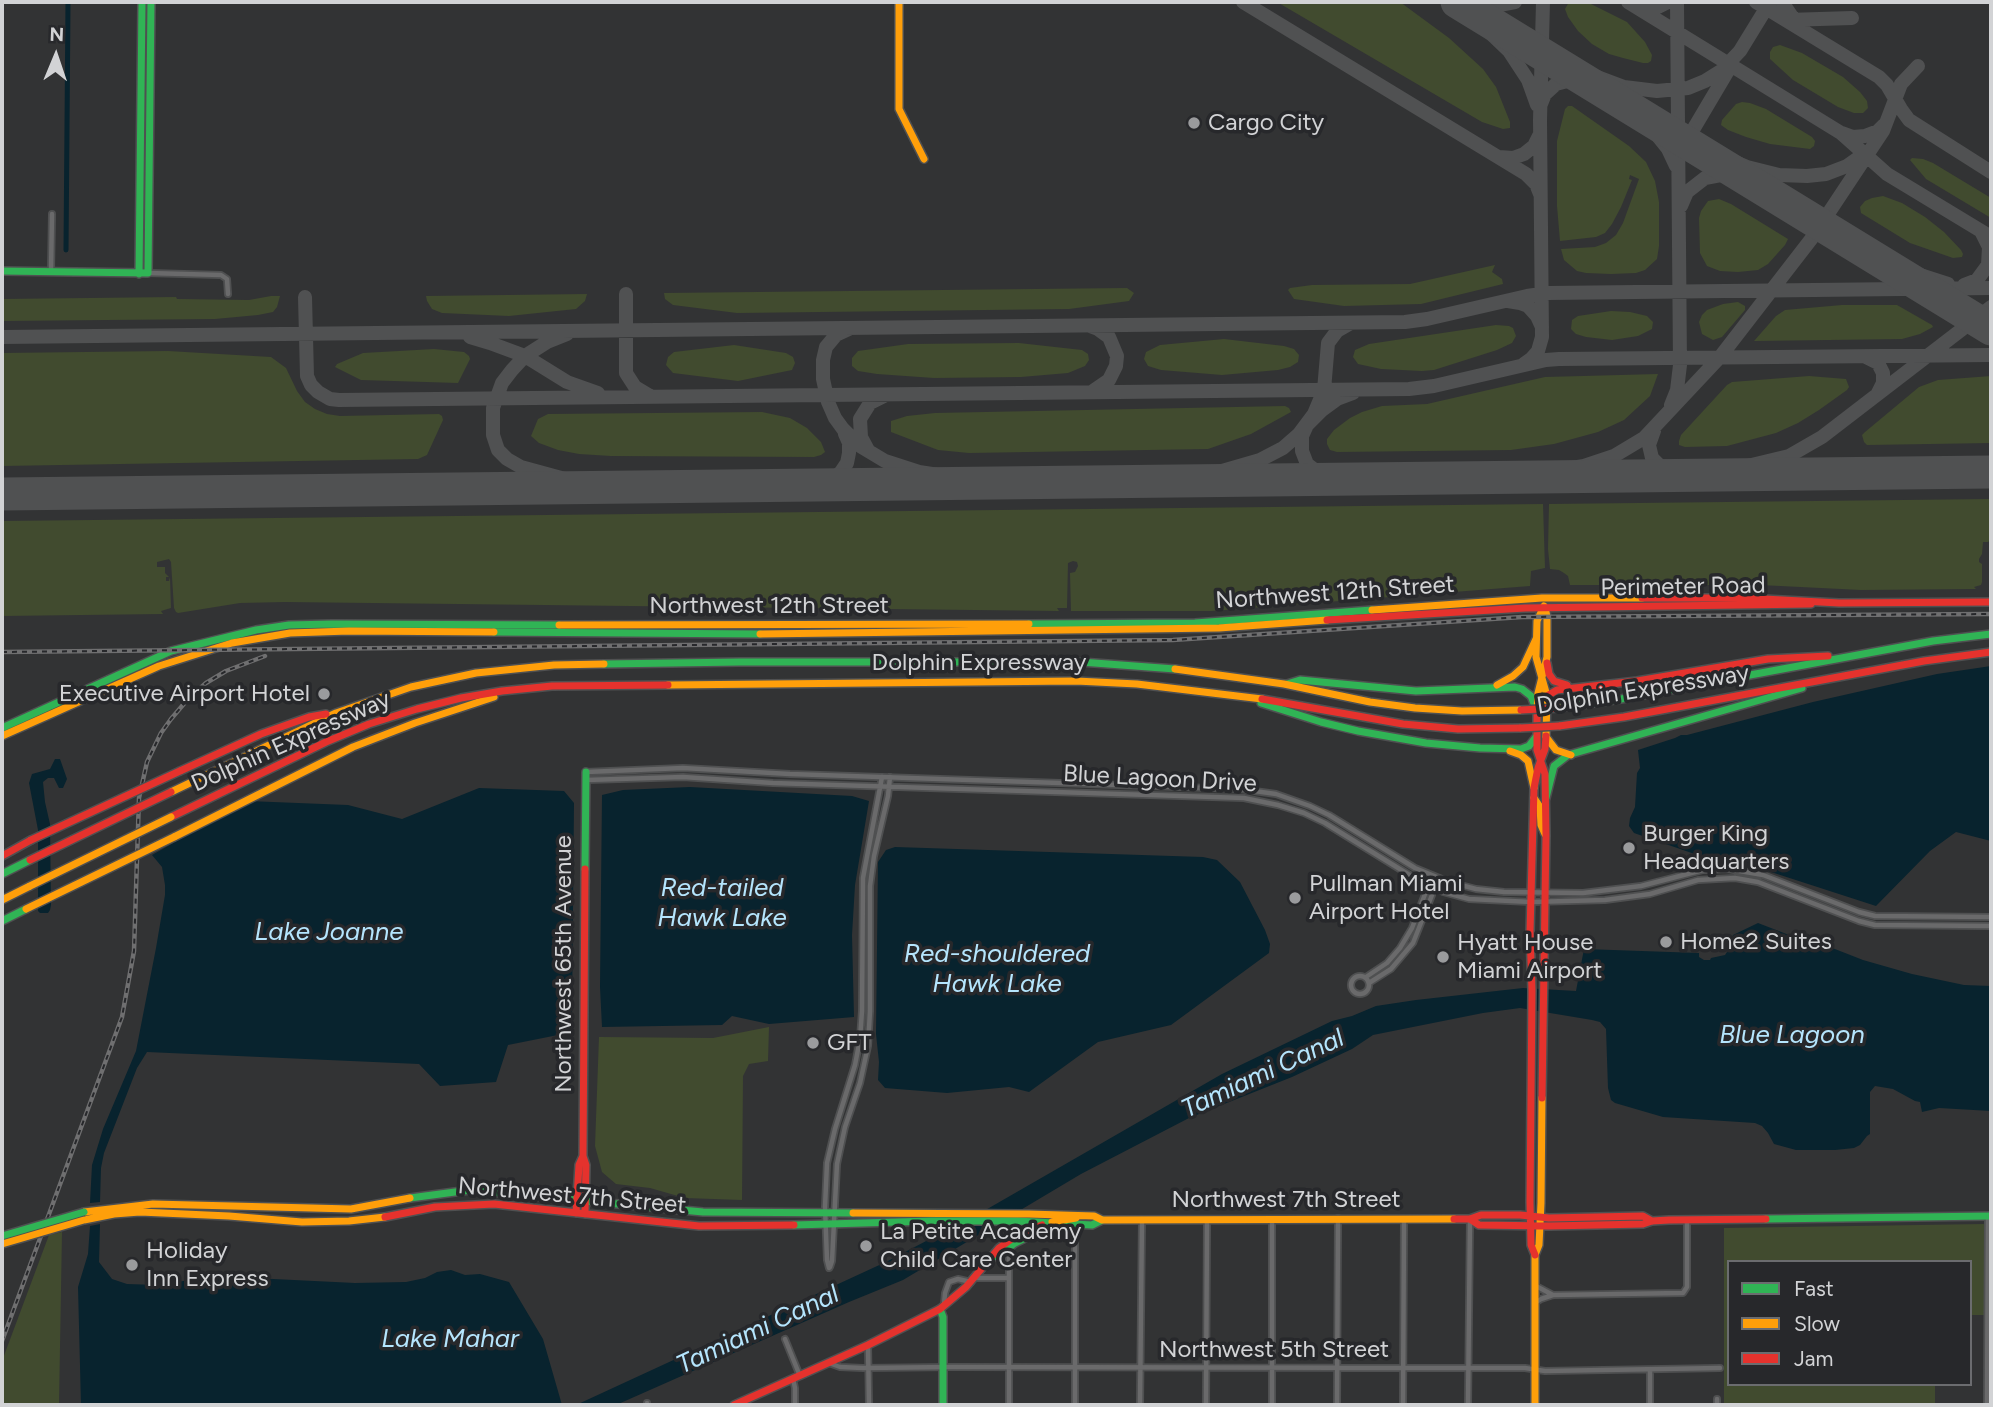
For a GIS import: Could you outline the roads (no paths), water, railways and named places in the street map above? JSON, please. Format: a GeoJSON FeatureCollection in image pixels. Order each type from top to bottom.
{"type":"FeatureCollection","features":[{"type":"Feature","properties":{"kind":"main road"},"geometry":{"type":"LineString","coordinates":[[139,274],[142,2]]}},
{"type":"Feature","properties":{"kind":"main road"},"geometry":{"type":"LineString","coordinates":[[2,271],[148,273],[151,2]]}},
{"type":"Feature","properties":{"kind":"main road"},"geometry":{"type":"LineString","coordinates":[[899,2],[899,109],[924,159]]}},
{"type":"Feature","properties":{"kind":"main road"},"geometry":{"type":"LineString","coordinates":[[1534,788],[1545,749],[1547,696],[1536,663],[1538,621],[1542,608],[1556,598]]}},
{"type":"Feature","properties":{"kind":"main road","name":"Northwest 12th Street"},"geometry":{"type":"LineString","coordinates":[[2,728],[171,651],[289,625],[1195,623],[1556,598]]}},
{"type":"Feature","properties":{"kind":"main road","name":"Perimeter Road"},"geometry":{"type":"LineString","coordinates":[[1556,598],[1745,598],[1823,602],[1991,603]]}},
{"type":"Feature","properties":{"kind":"main road"},"geometry":{"type":"LineString","coordinates":[[1478,602],[1494,605],[1527,603],[1542,608],[1546,612],[1549,674],[1554,681],[1576,688]]}},
{"type":"Feature","properties":{"kind":"main road","name":"Perimeter Road"},"geometry":{"type":"LineString","coordinates":[[1542,608],[1802,605],[1823,602]]}},
{"type":"Feature","properties":{"kind":"main road"},"geometry":{"type":"LineString","coordinates":[[1525,608],[1535,615],[1538,621]]}},
{"type":"Feature","properties":{"kind":"main road","name":"Northwest 12th Street"},"geometry":{"type":"LineString","coordinates":[[2,736],[159,666],[190,655],[232,643],[290,634],[369,631],[770,634],[1219,628],[1542,608]]}},
{"type":"Feature","properties":{"kind":"main road","name":"Dolphin Expressway"},"geometry":{"type":"LineString","coordinates":[[2,874],[336,713],[401,690],[503,669],[572,664],[1081,662],[1179,669],[1284,684],[1370,702],[1415,708],[1462,711],[1521,710],[1559,708],[1621,699],[1933,641],[1991,634]]}},
{"type":"Feature","properties":{"kind":"main road"},"geometry":{"type":"LineString","coordinates":[[1488,689],[1519,671],[1536,639]]}},
{"type":"Feature","properties":{"kind":"main road","name":"Dolphin Expressway"},"geometry":{"type":"LineString","coordinates":[[2,900],[326,742],[369,724],[445,701],[516,689],[592,685],[1049,680],[1137,684],[1239,696],[1402,724],[1458,729],[1521,728],[1624,717],[1941,658],[1991,652]]}},
{"type":"Feature","properties":{"kind":"main road"},"geometry":{"type":"LineString","coordinates":[[1547,696],[1556,690],[1637,681],[1768,659],[1856,655]]}},
{"type":"Feature","properties":{"kind":"main road"},"geometry":{"type":"LineString","coordinates":[[1535,1255],[1539,1245],[1540,1226],[1546,835],[1545,774],[1537,750],[1536,737],[1538,693],[1547,663]]}},
{"type":"Feature","properties":{"kind":"main road"},"geometry":{"type":"LineString","coordinates":[[1546,799],[1554,766],[1571,755],[1838,677]]}},
{"type":"Feature","properties":{"kind":"main road"},"geometry":{"type":"LineString","coordinates":[[1284,684],[1300,680],[1416,691],[1522,688],[1531,696],[1537,711]]}},
{"type":"Feature","properties":{"kind":"main road"},"geometry":{"type":"LineString","coordinates":[[2,921],[361,744],[516,689]]}},
{"type":"Feature","properties":{"kind":"main road"},"geometry":{"type":"LineString","coordinates":[[1239,696],[1321,722],[1368,733],[1426,743],[1517,752],[1528,761],[1534,788],[1530,1225],[1531,1245],[1535,1255],[1535,1405]]}},
{"type":"Feature","properties":{"kind":"main road"},"geometry":{"type":"LineString","coordinates":[[2,853],[261,734],[309,717],[336,713]]}},
{"type":"Feature","properties":{"kind":"main road"},"geometry":{"type":"LineString","coordinates":[[1504,750],[1527,747],[1536,737]]}},
{"type":"Feature","properties":{"kind":"main road"},"geometry":{"type":"LineString","coordinates":[[1546,737],[1556,750],[1571,755]]}},
{"type":"Feature","properties":{"kind":"main road","name":"Northwest 65th Avenue"},"geometry":{"type":"LineString","coordinates":[[581,1213],[579,1165],[583,1156],[586,776]]}},
{"type":"Feature","properties":{"kind":"main road"},"geometry":{"type":"LineString","coordinates":[[1534,798],[1540,807],[1541,825],[1546,835]]}},
{"type":"Feature","properties":{"kind":"main road"},"geometry":{"type":"LineString","coordinates":[[1531,1058],[1535,1074],[1542,1082]]}},
{"type":"Feature","properties":{"kind":"main road"},"geometry":{"type":"LineString","coordinates":[[1531,1084],[1537,1091],[1542,1106]]}},
{"type":"Feature","properties":{"kind":"main road","name":"Northwest 7th Street"},"geometry":{"type":"LineString","coordinates":[[2,1236],[116,1207],[153,1204],[339,1209],[470,1190],[703,1212],[1082,1215],[1102,1220]]}},
{"type":"Feature","properties":{"kind":"main road","name":"Northwest 7th Street"},"geometry":{"type":"LineString","coordinates":[[2,1244],[84,1216],[148,1212],[349,1222],[467,1203],[699,1226],[830,1225],[901,1221],[1006,1221],[1092,1225],[1102,1220],[1470,1219],[1480,1215],[1643,1216],[1652,1221]]}},
{"type":"Feature","properties":{"kind":"main road"},"geometry":{"type":"LineString","coordinates":[[734,1405],[868,1345],[942,1307],[973,1280],[995,1252],[1016,1236],[1046,1223],[1082,1215]]}},
{"type":"Feature","properties":{"kind":"main road","name":"Northwest 7th Street"},"geometry":{"type":"LineString","coordinates":[[1470,1219],[1479,1225],[1540,1226],[1643,1224],[1652,1221],[1687,1220],[1990,1216]]}},
{"type":"Feature","properties":{"kind":"main road"},"geometry":{"type":"LineString","coordinates":[[992,1257],[1029,1236],[1063,1225]]}},
{"type":"Feature","properties":{"kind":"main road"},"geometry":{"type":"LineString","coordinates":[[942,1307],[943,1405]]}},
{"type":"Feature","properties":{"kind":"street"},"geometry":{"type":"LineString","coordinates":[[51,271],[52,214]]}},
{"type":"Feature","properties":{"kind":"street"},"geometry":{"type":"LineString","coordinates":[[148,273],[221,275],[227,279],[228,294]]}},
{"type":"Feature","properties":{"kind":"street","name":"Blue Lagoon Drive"},"geometry":{"type":"LineString","coordinates":[[586,776],[683,768],[774,774],[1231,788],[1293,799],[1329,815],[1408,864],[1435,877],[1476,888],[1531,893],[1544,897],[1623,898],[1658,892],[1690,882],[1718,878],[1744,879],[1863,923],[1882,926],[1991,926]]}},
{"type":"Feature","properties":{"kind":"street","name":"Blue Lagoon Drive"},"geometry":{"type":"LineString","coordinates":[[586,776],[682,777],[1257,800],[1289,808],[1325,823],[1389,864],[1432,887],[1469,899],[1531,902],[1544,897],[1624,889],[1695,871],[1746,870],[1871,915],[1991,917]]}},
{"type":"Feature","properties":{"kind":"street"},"geometry":{"type":"LineString","coordinates":[[830,1225],[827,1260],[829,1268],[832,1261],[830,1212],[826,1177],[830,1147],[855,1065],[860,1038],[863,878],[881,777]]}},
{"type":"Feature","properties":{"kind":"street"},"geometry":{"type":"LineString","coordinates":[[830,1212],[840,1146],[860,1083],[868,1046],[871,879],[890,777]]}},
{"type":"Feature","properties":{"kind":"street"},"geometry":{"type":"LineString","coordinates":[[1145,795],[1150,785]]}},
{"type":"Feature","properties":{"kind":"street"},"geometry":{"type":"LineString","coordinates":[[1325,823],[1329,815]]}},
{"type":"Feature","properties":{"kind":"street"},"geometry":{"type":"LineString","coordinates":[[1368,980],[1401,948],[1435,877]]}},
{"type":"Feature","properties":{"kind":"street"},"geometry":{"type":"LineString","coordinates":[[1769,887],[1773,878]]}},
{"type":"Feature","properties":{"kind":"street"},"geometry":{"type":"LineString","coordinates":[[1919,917],[1919,926]]}},
{"type":"Feature","properties":{"kind":"street"},"geometry":{"type":"LineString","coordinates":[[1987,1405],[1990,1216]]}},
{"type":"Feature","properties":{"kind":"street"},"geometry":{"type":"LineString","coordinates":[[1140,1405],[1142,1219]]}},
{"type":"Feature","properties":{"kind":"street"},"geometry":{"type":"LineString","coordinates":[[1206,1405],[1207,1219]]}},
{"type":"Feature","properties":{"kind":"street"},"geometry":{"type":"LineString","coordinates":[[1272,1219],[1272,1405]]}},
{"type":"Feature","properties":{"kind":"street"},"geometry":{"type":"LineString","coordinates":[[1337,1405],[1338,1219]]}},
{"type":"Feature","properties":{"kind":"street"},"geometry":{"type":"LineString","coordinates":[[1403,1405],[1404,1219]]}},
{"type":"Feature","properties":{"kind":"street"},"geometry":{"type":"LineString","coordinates":[[1468,1405],[1470,1219]]}},
{"type":"Feature","properties":{"kind":"street"},"geometry":{"type":"LineString","coordinates":[[1535,1303],[1553,1295],[1685,1292],[1687,1220]]}},
{"type":"Feature","properties":{"kind":"street"},"geometry":{"type":"LineString","coordinates":[[1075,1225],[1075,1405]]}},
{"type":"Feature","properties":{"kind":"street"},"geometry":{"type":"LineString","coordinates":[[1007,1249],[1009,1405]]}},
{"type":"Feature","properties":{"kind":"street"},"geometry":{"type":"LineString","coordinates":[[942,1307],[950,1282],[958,1279],[1009,1278]]}},
{"type":"Feature","properties":{"kind":"street"},"geometry":{"type":"LineString","coordinates":[[1535,1285],[1553,1295]]}},
{"type":"Feature","properties":{"kind":"street"},"geometry":{"type":"LineString","coordinates":[[785,1339],[796,1378],[795,1405]]}},
{"type":"Feature","properties":{"kind":"street"},"geometry":{"type":"LineString","coordinates":[[868,1345],[869,1405]]}},
{"type":"Feature","properties":{"kind":"street","name":"Northwest 5th Street"},"geometry":{"type":"LineString","coordinates":[[829,1363],[840,1367],[869,1368],[1272,1367],[1545,1371],[1720,1368]]}},
{"type":"Feature","properties":{"kind":"street"},"geometry":{"type":"LineString","coordinates":[[1650,1370],[1650,1405]]}},
{"type":"Feature","properties":{"kind":"water"},"geometry":{"type":"Polygon","coordinates":[[[1991,666],[1991,841],[1956,832],[1930,851],[1876,906],[1734,860],[1709,859],[1634,833],[1629,826],[1635,807],[1637,773],[1640,768],[1638,750],[1681,735],[1813,702],[1937,674],[1991,666]]]}},
{"type":"Feature","properties":{"kind":"water"},"geometry":{"type":"Polygon","coordinates":[[[55,759],[60,759],[67,779],[63,788],[59,788],[54,778],[43,782],[50,824],[51,905],[48,913],[40,913],[38,830],[29,783],[32,774],[50,769],[55,759]]]}},
{"type":"Feature","properties":{"kind":"water","name":"Red-tailed Hawk Lake"},"geometry":{"type":"Polygon","coordinates":[[[690,787],[852,796],[869,801],[855,885],[852,935],[854,1017],[769,1024],[732,1016],[722,1025],[602,1027],[602,795],[623,790],[690,787]]]}},
{"type":"Feature","properties":{"kind":"water","name":"Lake Joanne"},"geometry":{"type":"Polygon","coordinates":[[[479,788],[564,791],[574,803],[572,1016],[563,1034],[508,1045],[496,1082],[440,1086],[419,1064],[147,1052],[137,1068],[104,1153],[100,1202],[90,1203],[92,1165],[103,1129],[136,1051],[156,948],[165,885],[162,867],[152,855],[248,801],[348,805],[402,819],[479,788]]]}},
{"type":"Feature","properties":{"kind":"water","name":"Red-shouldered Hawk Lake"},"geometry":{"type":"Polygon","coordinates":[[[895,847],[1203,857],[1217,860],[1240,882],[1265,930],[1270,944],[1269,953],[1171,1025],[1098,1042],[1029,1092],[1009,1087],[947,1093],[885,1088],[878,1080],[876,1034],[878,862],[886,850],[895,847]]]}},
{"type":"Feature","properties":{"kind":"water","name":"Blue Lagoon"},"geometry":{"type":"Polygon","coordinates":[[[1758,923],[1802,940],[1817,942],[1863,960],[1912,974],[1964,985],[1991,986],[1991,1111],[1939,1108],[1922,1112],[1920,1102],[1893,1089],[1875,1086],[1870,1092],[1870,1134],[1860,1145],[1835,1150],[1796,1150],[1774,1144],[1762,1126],[1755,1123],[1663,1117],[1615,1103],[1611,1100],[1608,1088],[1606,1029],[1600,1022],[1520,1008],[1373,1035],[1352,1049],[1292,1077],[1189,1118],[1081,1174],[903,1280],[616,1405],[576,1405],[888,1261],[989,1208],[1222,1074],[1332,1021],[1376,1006],[1416,1000],[1523,988],[1576,991],[1584,949],[1699,953],[1699,957],[1710,960],[1725,955],[1733,935],[1758,923]]]}},
{"type":"Feature","properties":{"kind":"water","name":"Lake Mahar"},"geometry":{"type":"Polygon","coordinates":[[[100,1224],[99,1262],[112,1279],[127,1284],[157,1285],[190,1280],[253,1278],[355,1283],[406,1282],[451,1270],[509,1282],[543,1339],[562,1405],[81,1405],[78,1287],[88,1254],[90,1226],[100,1224]]]}},
{"type":"Feature","properties":{"kind":"waterway"},"geometry":{"type":"LineString","coordinates":[[66,250],[68,2]]}},
{"type":"Feature","properties":{"kind":"railway"},"geometry":{"type":"LineString","coordinates":[[2,652],[1173,640],[1522,617],[1991,614]]}},
{"type":"Feature","properties":{"kind":"railway"},"geometry":{"type":"LineString","coordinates":[[2,1341],[122,1017],[134,951],[139,798],[147,762],[161,733],[188,699],[206,683],[226,671],[265,656]]}},
{"type":"Feature","properties":{"kind":"place","name":"Cargo City"},"geometry":{"type":"Point","coordinates":[1194,123]}},
{"type":"Feature","properties":{"kind":"place","name":"Executive Airport Hotel"},"geometry":{"type":"Point","coordinates":[324,694]}},
{"type":"Feature","properties":{"kind":"place","name":"Burger King Headquarters"},"geometry":{"type":"Point","coordinates":[1629,848]}},
{"type":"Feature","properties":{"kind":"place","name":"Pullman Miami Airport Hotel"},"geometry":{"type":"Point","coordinates":[1295,898]}},
{"type":"Feature","properties":{"kind":"place","name":"Home2 Suites"},"geometry":{"type":"Point","coordinates":[1666,942]}},
{"type":"Feature","properties":{"kind":"place","name":"Hyatt House Miami Airport"},"geometry":{"type":"Point","coordinates":[1443,957]}},
{"type":"Feature","properties":{"kind":"place","name":"GFT"},"geometry":{"type":"Point","coordinates":[813,1043]}},
{"type":"Feature","properties":{"kind":"place","name":"La Petite Academy Child Care Center"},"geometry":{"type":"Point","coordinates":[866,1246]}},
{"type":"Feature","properties":{"kind":"place","name":"Holiday Inn Express"},"geometry":{"type":"Point","coordinates":[132,1265]}},
{"type":"Feature","properties":{"kind":"water label","name":"Tamiami Canal"},"geometry":{"type":"Point","coordinates":[1263,1074]}},
{"type":"Feature","properties":{"kind":"water label","name":"Tamiami Canal"},"geometry":{"type":"Point","coordinates":[758,1330]}}]}
